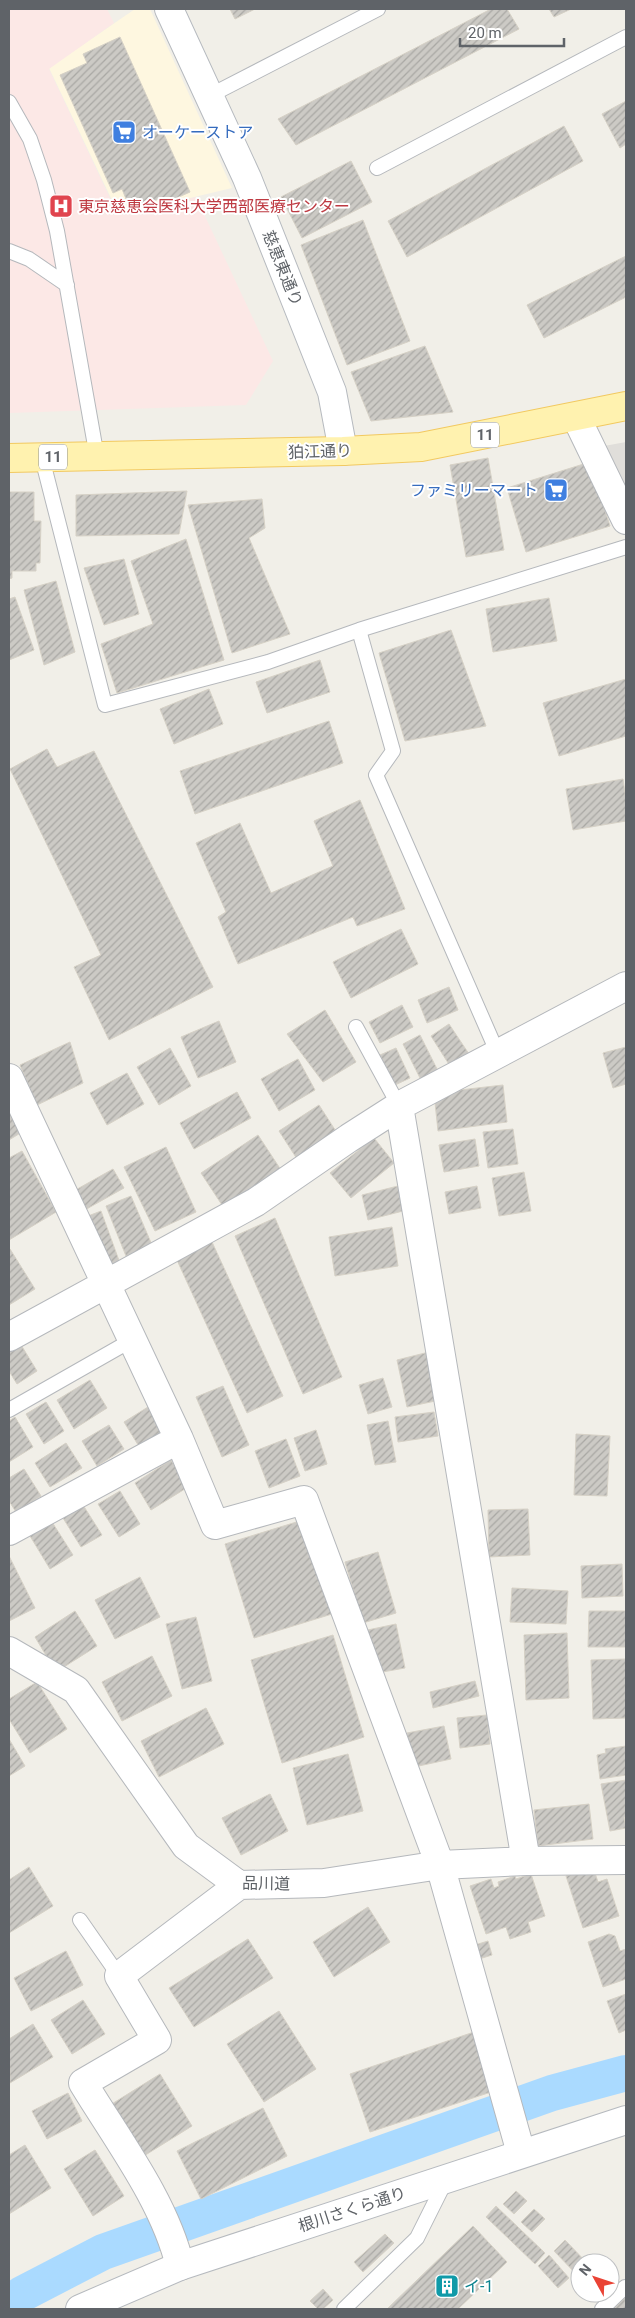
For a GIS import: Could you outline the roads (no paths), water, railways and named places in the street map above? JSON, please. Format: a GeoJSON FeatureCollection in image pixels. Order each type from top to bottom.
{"type":"FeatureCollection","features":[{"type":"Feature","properties":{"kind":"main road","name":"狛江通り"},"geometry":{"type":"LineString","coordinates":[[9,458],[421,448],[626,406]]}},
{"type":"Feature","properties":{"kind":"street","name":"慈恵東通り"},"geometry":{"type":"LineString","coordinates":[[169,9],[247,178],[332,392],[343,451]]}},
{"type":"Feature","properties":{"kind":"street"},"geometry":{"type":"LineString","coordinates":[[576,417],[626,520]]}},
{"type":"Feature","properties":{"kind":"street"},"geometry":{"type":"LineString","coordinates":[[9,1338],[256,1202],[348,1138],[399,1106],[626,986]]}},
{"type":"Feature","properties":{"kind":"street"},"geometry":{"type":"LineString","coordinates":[[9,1078],[179,1439],[216,1525],[304,1500],[440,1865],[518,2142]]}},
{"type":"Feature","properties":{"kind":"street"},"geometry":{"type":"LineString","coordinates":[[399,1106],[526,1861]]}},
{"type":"Feature","properties":{"kind":"street"},"geometry":{"type":"LineString","coordinates":[[9,1531],[179,1439]]}},
{"type":"Feature","properties":{"kind":"street","name":"品川道"},"geometry":{"type":"LineString","coordinates":[[10,1649],[76,1690],[186,1846],[238,1885],[324,1883],[440,1865],[526,1861],[626,1860]]}},
{"type":"Feature","properties":{"kind":"street"},"geometry":{"type":"LineString","coordinates":[[177,2256],[158,2207],[83,2083],[158,2040],[119,1976],[238,1885]]}},
{"type":"Feature","properties":{"kind":"street","name":"根川さくら通り"},"geometry":{"type":"LineString","coordinates":[[81,2309],[177,2256],[447,2178],[518,2142],[626,2120]]}},
{"type":"Feature","properties":{"kind":"lane"},"geometry":{"type":"LineString","coordinates":[[209,96],[378,9]]}},
{"type":"Feature","properties":{"kind":"lane"},"geometry":{"type":"LineString","coordinates":[[377,168],[626,37]]}},
{"type":"Feature","properties":{"kind":"lane"},"geometry":{"type":"LineString","coordinates":[[9,102],[30,139],[44,180],[57,231],[97,456]]}},
{"type":"Feature","properties":{"kind":"lane"},"geometry":{"type":"LineString","coordinates":[[9,250],[29,259],[67,285]]}},
{"type":"Feature","properties":{"kind":"lane"},"geometry":{"type":"LineString","coordinates":[[42,458],[105,705],[268,662],[360,630],[626,547]]}},
{"type":"Feature","properties":{"kind":"lane"},"geometry":{"type":"LineString","coordinates":[[360,630],[393,752],[376,775],[498,1054]]}},
{"type":"Feature","properties":{"kind":"lane"},"geometry":{"type":"LineString","coordinates":[[356,1027],[399,1106]]}},
{"type":"Feature","properties":{"kind":"lane"},"geometry":{"type":"LineString","coordinates":[[9,1410],[132,1340]]}},
{"type":"Feature","properties":{"kind":"lane"},"geometry":{"type":"LineString","coordinates":[[80,1920],[119,1976]]}},
{"type":"Feature","properties":{"kind":"lane"},"geometry":{"type":"LineString","coordinates":[[344,2309],[417,2238],[447,2178]]}},
{"type":"Feature","properties":{"kind":"lane"},"geometry":{"type":"LineString","coordinates":[[602,2309],[625,2287]]}},
{"type":"Feature","properties":{"kind":"waterway"},"geometry":{"type":"LineString","coordinates":[[9,2303],[22,2294],[103,2252],[552,2093],[626,2073]]}},
{"type":"Feature","properties":{"kind":"place","name":"オーケーストア"},"geometry":{"type":"Point","coordinates":[124,132]}},
{"type":"Feature","properties":{"kind":"place","name":"東京慈恵会医科大学西部医療センター"},"geometry":{"type":"Point","coordinates":[61,206]}},
{"type":"Feature","properties":{"kind":"place","name":"ファミリーマート"},"geometry":{"type":"Point","coordinates":[556,490]}},
{"type":"Feature","properties":{"kind":"place","name":"イ-1"},"geometry":{"type":"Point","coordinates":[447,2286]}}]}
